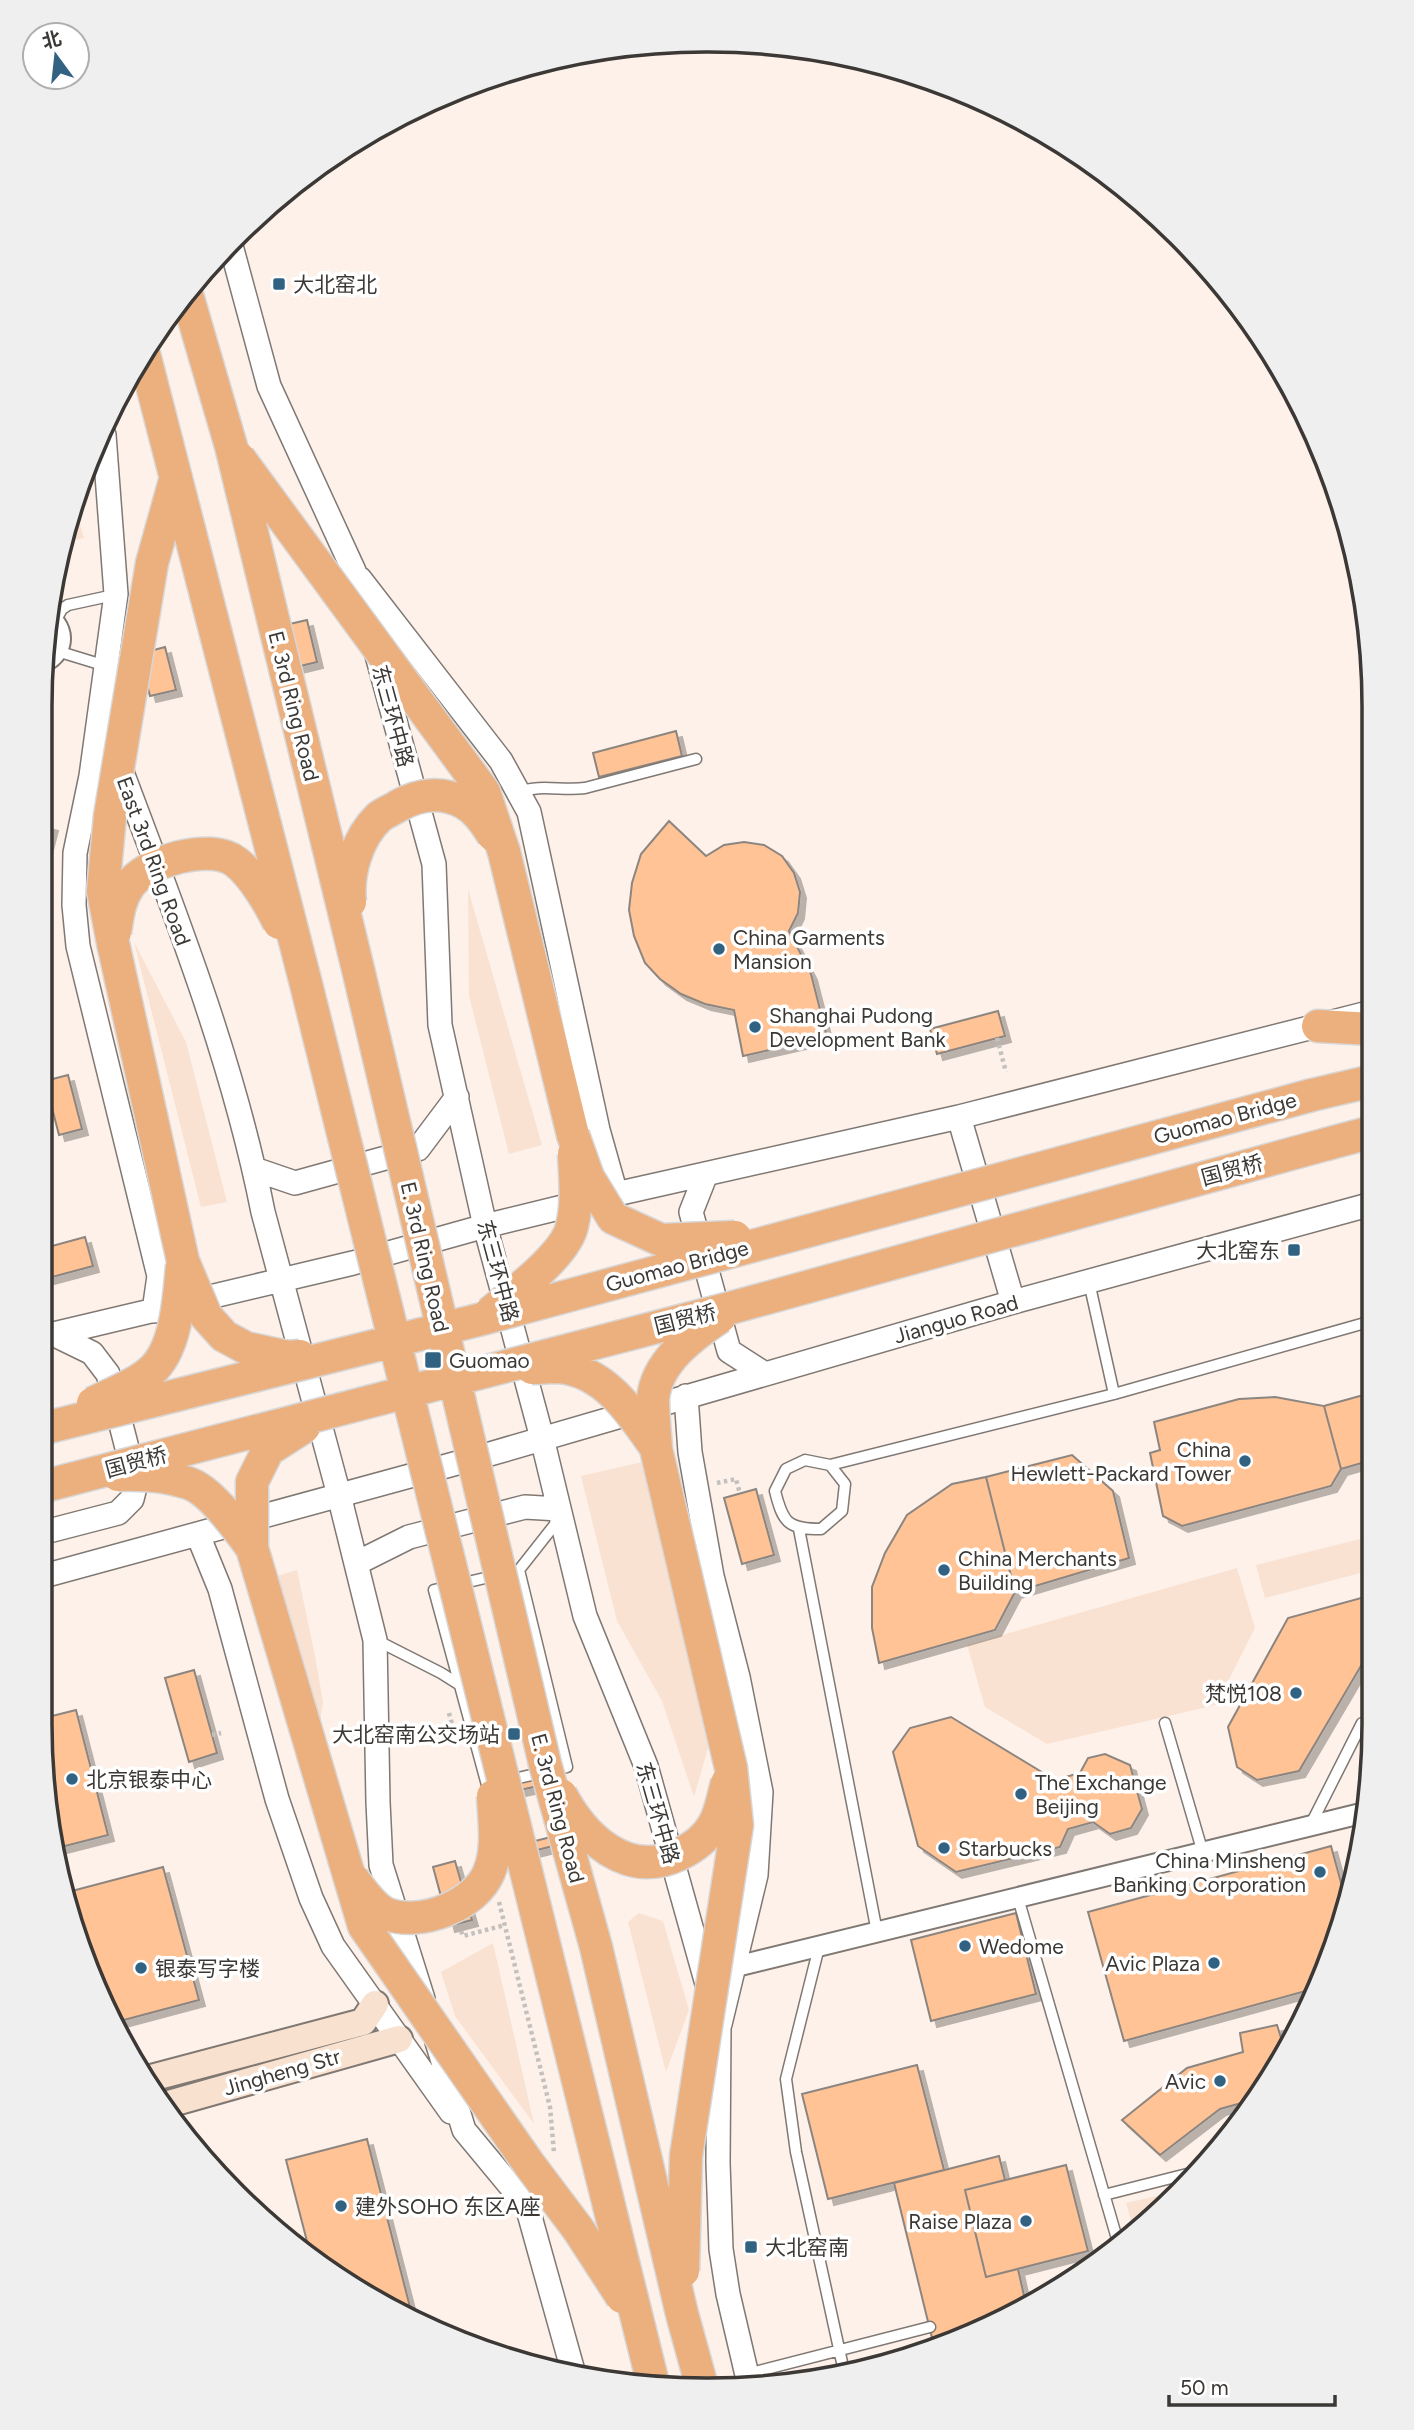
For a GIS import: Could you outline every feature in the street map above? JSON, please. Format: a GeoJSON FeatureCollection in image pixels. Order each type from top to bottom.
{"type":"FeatureCollection","features":[{"type":"Feature","properties":{"kind":"highway","name":"E. 3rd Ring Road"},"geometry":{"type":"LineString","coordinates":[[190,306],[231,446],[358,969],[545,1764],[596,1947],[699,2378]]}},
{"type":"Feature","properties":{"kind":"highway"},"geometry":{"type":"LineString","coordinates":[[148,368],[306,984],[651,2375]]}},
{"type":"Feature","properties":{"kind":"highway"},"geometry":{"type":"LineString","coordinates":[[231,446],[484,792],[505,852],[573,1135],[588,1177],[613,1218],[661,1240],[798,1233]]}},
{"type":"Feature","properties":{"kind":"highway"},"geometry":{"type":"LineString","coordinates":[[176,475],[152,563],[110,816],[103,891],[183,1261],[206,1316],[224,1336],[246,1348],[288,1357],[338,1354]]}},
{"type":"Feature","properties":{"kind":"highway"},"geometry":{"type":"LineString","coordinates":[[358,969],[349,891],[352,863],[362,841],[379,817],[409,800],[428,794],[448,796],[466,804],[481,817],[505,852]]}},
{"type":"Feature","properties":{"kind":"highway"},"geometry":{"type":"LineString","coordinates":[[113,943],[121,900],[130,884],[143,872],[188,853],[215,853],[236,861],[258,887],[275,914],[306,984]]}},
{"type":"Feature","properties":{"kind":"highway"},"geometry":{"type":"LineString","coordinates":[[1318,1026],[1362,1028]]}},
{"type":"Feature","properties":{"kind":"highway","name":"Guomao Bridge"},"geometry":{"type":"LineString","coordinates":[[52,1426],[482,1319],[1362,1083]]}},
{"type":"Feature","properties":{"kind":"highway"},"geometry":{"type":"LineString","coordinates":[[482,1319],[557,1252],[572,1228],[576,1185],[573,1135]]}},
{"type":"Feature","properties":{"kind":"highway","name":"国贸桥"},"geometry":{"type":"LineString","coordinates":[[52,1484],[734,1307],[1362,1135]]}},
{"type":"Feature","properties":{"kind":"highway"},"geometry":{"type":"LineString","coordinates":[[52,1423],[151,1372],[168,1347],[174,1331],[183,1261]]}},
{"type":"Feature","properties":{"kind":"highway"},"geometry":{"type":"LineString","coordinates":[[682,2314],[686,2156],[737,1825],[731,1768],[656,1449],[653,1398],[658,1378],[692,1336],[734,1307]]}},
{"type":"Feature","properties":{"kind":"highway"},"geometry":{"type":"LineString","coordinates":[[496,1368],[561,1367],[590,1376],[616,1394],[656,1449]]}},
{"type":"Feature","properties":{"kind":"highway"},"geometry":{"type":"LineString","coordinates":[[344,1407],[296,1430],[268,1450],[252,1482],[252,1548],[363,1926],[528,2164],[578,2229],[636,2319]]}},
{"type":"Feature","properties":{"kind":"highway"},"geometry":{"type":"LineString","coordinates":[[83,1476],[137,1474],[191,1483],[225,1511],[252,1548]]}},
{"type":"Feature","properties":{"kind":"highway"},"geometry":{"type":"LineString","coordinates":[[346,1871],[372,1903],[386,1914],[410,1918],[450,1910],[474,1895],[489,1872],[493,1855],[490,1728]]}},
{"type":"Feature","properties":{"kind":"highway"},"geometry":{"type":"LineString","coordinates":[[545,1764],[566,1804],[583,1828],[606,1849],[623,1858],[646,1864],[665,1861],[689,1850],[704,1839],[715,1823],[731,1768]]}},
{"type":"Feature","properties":{"kind":"main road","name":"Jingheng Str"},"geometry":{"type":"LineString","coordinates":[[157,2077],[363,2022],[375,2004]]}},
{"type":"Feature","properties":{"kind":"main road","name":"Jingheng Str"},"geometry":{"type":"LineString","coordinates":[[174,2102],[400,2039]]}},
{"type":"Feature","properties":{"kind":"street","name":"东三环中路"},"geometry":{"type":"LineString","coordinates":[[234,255],[269,386],[354,571],[434,864],[440,1025],[485,1226],[586,1616],[646,1766],[719,2026],[718,2163],[721,2249],[727,2294],[748,2376]]}},
{"type":"Feature","properties":{"kind":"street","name":"East 3rd Ring Road"},"geometry":{"type":"LineString","coordinates":[[105,450],[116,594],[100,713],[229,1069],[281,1279]]}},
{"type":"Feature","properties":{"kind":"street"},"geometry":{"type":"LineString","coordinates":[[354,571],[501,761],[530,812],[595,1117],[616,1194]]}},
{"type":"Feature","properties":{"kind":"street"},"geometry":{"type":"LineString","coordinates":[[56,646],[61,636],[57,629]]}},
{"type":"Feature","properties":{"kind":"street"},"geometry":{"type":"LineString","coordinates":[[100,713],[91,776],[75,853],[74,905],[78,946],[159,1276],[154,1311]]}},
{"type":"Feature","properties":{"kind":"street"},"geometry":{"type":"LineString","coordinates":[[52,1335],[353,1263],[485,1226],[616,1194],[959,1117],[1362,1015]]}},
{"type":"Feature","properties":{"kind":"street"},"geometry":{"type":"LineString","coordinates":[[254,1169],[295,1183],[418,1149],[457,1097]]}},
{"type":"Feature","properties":{"kind":"street"},"geometry":{"type":"LineString","coordinates":[[959,1117],[1013,1302]]}},
{"type":"Feature","properties":{"kind":"street"},"geometry":{"type":"LineString","coordinates":[[706,1174],[691,1212],[729,1351],[765,1374]]}},
{"type":"Feature","properties":{"kind":"street","name":"Jianguo Road"},"geometry":{"type":"LineString","coordinates":[[52,1574],[542,1438],[1013,1302],[1362,1207]]}},
{"type":"Feature","properties":{"kind":"street"},"geometry":{"type":"LineString","coordinates":[[281,1279],[375,1640],[381,1865],[464,2130]]}},
{"type":"Feature","properties":{"kind":"street"},"geometry":{"type":"LineString","coordinates":[[52,1338],[92,1353],[108,1374],[136,1483],[132,1499],[118,1513],[52,1530]]}},
{"type":"Feature","properties":{"kind":"street"},"geometry":{"type":"LineString","coordinates":[[686,1396],[690,1452],[712,1576],[738,1677],[761,1792],[756,1875],[719,2026]]}},
{"type":"Feature","properties":{"kind":"street"},"geometry":{"type":"LineString","coordinates":[[357,1563],[409,1537],[525,1507],[560,1513]]}},
{"type":"Feature","properties":{"kind":"street"},"geometry":{"type":"LineString","coordinates":[[198,1535],[220,1590],[277,1799],[311,1898],[333,1946],[464,2130],[543,2201],[572,2363]]}},
{"type":"Feature","properties":{"kind":"street"},"geometry":{"type":"LineString","coordinates":[[734,1967],[1309,1827],[1354,1820]]}},
{"type":"Feature","properties":{"kind":"lane"},"geometry":{"type":"LineString","coordinates":[[60,612],[68,605],[116,594]]}},
{"type":"Feature","properties":{"kind":"lane"},"geometry":{"type":"LineString","coordinates":[[55,658],[106,666]]}},
{"type":"Feature","properties":{"kind":"lane"},"geometry":{"type":"LineString","coordinates":[[519,793],[532,788],[585,788],[696,759]]}},
{"type":"Feature","properties":{"kind":"lane"},"geometry":{"type":"LineString","coordinates":[[1089,1281],[1114,1394]]}},
{"type":"Feature","properties":{"kind":"lane"},"geometry":{"type":"LineString","coordinates":[[830,1465],[845,1484],[842,1511],[821,1529],[799,1529],[781,1515],[775,1492],[786,1469],[805,1460],[830,1465],[1114,1394],[1362,1324]]}},
{"type":"Feature","properties":{"kind":"lane"},"geometry":{"type":"LineString","coordinates":[[519,1570],[568,1767],[487,1785],[434,1590],[519,1570],[560,1513]]}},
{"type":"Feature","properties":{"kind":"lane"},"geometry":{"type":"LineString","coordinates":[[799,1529],[877,1932]]}},
{"type":"Feature","properties":{"kind":"lane"},"geometry":{"type":"LineString","coordinates":[[375,1640],[460,1685]]}},
{"type":"Feature","properties":{"kind":"lane"},"geometry":{"type":"LineString","coordinates":[[1165,1723],[1203,1853]]}},
{"type":"Feature","properties":{"kind":"lane"},"geometry":{"type":"LineString","coordinates":[[1309,1827],[1362,1723]]}},
{"type":"Feature","properties":{"kind":"lane"},"geometry":{"type":"LineString","coordinates":[[1017,1898],[1116,2234]]}},
{"type":"Feature","properties":{"kind":"lane"},"geometry":{"type":"LineString","coordinates":[[819,1947],[786,2079],[796,2152],[842,2363]]}},
{"type":"Feature","properties":{"kind":"lane"},"geometry":{"type":"LineString","coordinates":[[1104,2195],[1179,2176]]}},
{"type":"Feature","properties":{"kind":"lane"},"geometry":{"type":"LineString","coordinates":[[769,2374],[839,2350],[930,2326]]}},
{"type":"Feature","properties":{"kind":"path"},"geometry":{"type":"LineString","coordinates":[[997,1038],[1006,1072]]}},
{"type":"Feature","properties":{"kind":"path"},"geometry":{"type":"LineString","coordinates":[[714,1484],[736,1479],[740,1494]]}},
{"type":"Feature","properties":{"kind":"path"},"geometry":{"type":"LineString","coordinates":[[448,1709],[453,1731],[458,1739]]}},
{"type":"Feature","properties":{"kind":"path"},"geometry":{"type":"LineString","coordinates":[[212,1735],[221,1734]]}},
{"type":"Feature","properties":{"kind":"path"},"geometry":{"type":"LineString","coordinates":[[498,1900],[550,2107],[543,2201]]}},
{"type":"Feature","properties":{"kind":"path"},"geometry":{"type":"LineString","coordinates":[[460,1923],[463,1936],[505,1925]]}},
{"type":"Feature","properties":{"kind":"shaded area"},"geometry":{"type":"Polygon","coordinates":[[[707,52],[792,58],[835,65],[917,87],[957,102],[1034,140],[1105,188],[1170,244],[1199,275],[1251,343],[1274,380],[1312,457],[1339,538],[1356,622],[1362,707],[1360,1766],[1349,1851],[1327,1933],[1312,1973],[1274,2050],[1251,2087],[1199,2155],[1139,2215],[1071,2267],[1034,2290],[957,2328],[876,2355],[792,2372],[707,2378],[622,2372],[579,2365],[497,2343],[457,2328],[380,2290],[343,2267],[275,2215],[215,2155],[163,2087],[140,2050],[102,1973],[87,1933],[65,1851],[54,1766],[54,664],[65,579],[87,497],[102,457],[140,380],[163,343],[215,275],[275,215],[309,188],[343,163],[418,120],[497,87],[538,75],[579,65],[664,54],[707,52]]]}},
{"type":"Feature","properties":{"kind":"shaded area"},"geometry":{"type":"Polygon","coordinates":[[[80,522],[84,538],[74,540],[80,522]]]}},
{"type":"Feature","properties":{"kind":"shaded area"},"geometry":{"type":"Polygon","coordinates":[[[468,889],[542,1145],[509,1154],[469,996],[468,889]]]}},
{"type":"Feature","properties":{"kind":"shaded area"},"geometry":{"type":"Polygon","coordinates":[[[134,942],[186,1042],[227,1202],[201,1207],[134,942]]]}},
{"type":"Feature","properties":{"kind":"shaded area"},"geometry":{"type":"Polygon","coordinates":[[[642,1462],[709,1744],[694,1797],[662,1701],[617,1621],[581,1476],[642,1462]]]}},
{"type":"Feature","properties":{"kind":"shaded area"},"geometry":{"type":"Polygon","coordinates":[[[1362,1538],[1362,1573],[1265,1598],[1256,1565],[1362,1538]]]}},
{"type":"Feature","properties":{"kind":"shaded area"},"geometry":{"type":"Polygon","coordinates":[[[1237,1568],[1255,1628],[1216,1705],[1047,1744],[985,1707],[967,1645],[1237,1568]]]}},
{"type":"Feature","properties":{"kind":"shaded area"},"geometry":{"type":"Polygon","coordinates":[[[297,1570],[323,1702],[318,1738],[277,1576],[297,1570]]]}},
{"type":"Feature","properties":{"kind":"shaded area"},"geometry":{"type":"Polygon","coordinates":[[[639,1913],[663,1921],[689,2010],[666,2072],[628,1922],[639,1913]]]}},
{"type":"Feature","properties":{"kind":"shaded area"},"geometry":{"type":"Polygon","coordinates":[[[493,1943],[534,2124],[455,2016],[441,1972],[493,1943]]]}},
{"type":"Feature","properties":{"kind":"shaded area"},"geometry":{"type":"Polygon","coordinates":[[[1160,2195],[1131,2221],[1126,2203],[1160,2195]]]}},
{"type":"Feature","properties":{"kind":"building"},"geometry":{"type":"Polygon","coordinates":[[[307,620],[317,662],[292,668],[281,626],[307,620]]]}},
{"type":"Feature","properties":{"kind":"building"},"geometry":{"type":"Polygon","coordinates":[[[165,647],[176,690],[150,696],[139,654],[165,647]]]}},
{"type":"Feature","properties":{"kind":"building"},"geometry":{"type":"Polygon","coordinates":[[[676,731],[682,756],[599,777],[593,753],[676,731]]]}},
{"type":"Feature","properties":{"kind":"building","name":"China Garments Mansion"},"geometry":{"type":"Polygon","coordinates":[[[669,821],[706,856],[724,845],[744,842],[764,845],[782,856],[794,873],[800,892],[798,913],[789,931],[811,974],[827,1037],[743,1056],[734,1010],[705,1004],[681,994],[660,979],[645,963],[634,936],[629,910],[632,883],[641,854],[669,821]]]}},
{"type":"Feature","properties":{"kind":"building"},"geometry":{"type":"Polygon","coordinates":[[[998,1011],[1005,1036],[937,1054],[930,1029],[998,1011]]]}},
{"type":"Feature","properties":{"kind":"building"},"geometry":{"type":"Polygon","coordinates":[[[68,1075],[82,1129],[59,1135],[52,1108],[52,1079],[68,1075]]]}},
{"type":"Feature","properties":{"kind":"building"},"geometry":{"type":"Polygon","coordinates":[[[85,1237],[93,1266],[52,1277],[52,1246],[85,1237]]]}},
{"type":"Feature","properties":{"kind":"building"},"geometry":{"type":"Polygon","coordinates":[[[1362,1395],[1362,1463],[1341,1469],[1324,1406],[1362,1395]]]}},
{"type":"Feature","properties":{"kind":"building","name":"China Hewlett-Packard Tower"},"geometry":{"type":"Polygon","coordinates":[[[1275,1397],[1324,1406],[1341,1469],[1331,1486],[1182,1526],[1163,1516],[1150,1453],[1160,1450],[1154,1422],[1239,1399],[1275,1397]]]}},
{"type":"Feature","properties":{"kind":"building"},"geometry":{"type":"Polygon","coordinates":[[[1072,1455],[1113,1491],[1129,1558],[1015,1592],[986,1477],[1072,1455]]]}},
{"type":"Feature","properties":{"kind":"building","name":"China Merchants Building"},"geometry":{"type":"Polygon","coordinates":[[[986,1477],[1015,1592],[995,1630],[879,1663],[872,1628],[872,1587],[885,1553],[907,1515],[952,1484],[986,1477]]]}},
{"type":"Feature","properties":{"kind":"building"},"geometry":{"type":"Polygon","coordinates":[[[756,1489],[774,1555],[742,1564],[724,1498],[756,1489]]]}},
{"type":"Feature","properties":{"kind":"building","name":"梵悦108"},"geometry":{"type":"Polygon","coordinates":[[[1362,1598],[1362,1664],[1299,1771],[1257,1780],[1237,1767],[1228,1727],[1288,1618],[1362,1598]]]}},
{"type":"Feature","properties":{"kind":"building"},"geometry":{"type":"Polygon","coordinates":[[[194,1670],[217,1753],[189,1762],[165,1678],[194,1670]]]}},
{"type":"Feature","properties":{"kind":"building","name":"北京银泰中心"},"geometry":{"type":"Polygon","coordinates":[[[76,1710],[108,1835],[64,1846],[54,1766],[52,1716],[76,1710]]]}},
{"type":"Feature","properties":{"kind":"building","name":"The Exchange Beijing"},"geometry":{"type":"Polygon","coordinates":[[[951,1717],[1055,1780],[1080,1773],[1088,1758],[1105,1754],[1130,1765],[1142,1809],[1131,1828],[1110,1834],[1093,1822],[1068,1829],[1060,1847],[956,1872],[918,1846],[893,1752],[910,1728],[951,1717]]]}},
{"type":"Feature","properties":{"kind":"building"},"geometry":{"type":"Polygon","coordinates":[[[541,1775],[543,1785],[515,1791],[513,1782],[541,1775]]]}},
{"type":"Feature","properties":{"kind":"building"},"geometry":{"type":"Polygon","coordinates":[[[555,1836],[557,1845],[529,1852],[527,1843],[555,1836]]]}},
{"type":"Feature","properties":{"kind":"building","name":"Avic Plaza"},"geometry":{"type":"Polygon","coordinates":[[[1331,1846],[1341,1883],[1327,1933],[1303,1992],[1124,2041],[1088,1912],[1331,1846]]]}},
{"type":"Feature","properties":{"kind":"building"},"geometry":{"type":"Polygon","coordinates":[[[455,1861],[472,1920],[449,1926],[433,1867],[455,1861]]]}},
{"type":"Feature","properties":{"kind":"building","name":"银泰写字楼"},"geometry":{"type":"Polygon","coordinates":[[[163,1867],[199,2000],[124,2020],[102,1973],[75,1890],[163,1867]]]}},
{"type":"Feature","properties":{"kind":"building"},"geometry":{"type":"Polygon","coordinates":[[[1016,1913],[1036,1994],[931,2021],[911,1940],[1016,1913]]]}},
{"type":"Feature","properties":{"kind":"building","name":"Avic"},"geometry":{"type":"Polygon","coordinates":[[[1277,2025],[1281,2037],[1239,2104],[1220,2109],[1160,2155],[1122,2120],[1187,2068],[1243,2052],[1240,2033],[1277,2025]]]}},
{"type":"Feature","properties":{"kind":"building"},"geometry":{"type":"Polygon","coordinates":[[[917,2065],[944,2170],[828,2199],[802,2094],[917,2065]]]}},
{"type":"Feature","properties":{"kind":"building","name":"建外SOHO 东区A座"},"geometry":{"type":"Polygon","coordinates":[[[367,2139],[410,2306],[343,2267],[307,2240],[286,2160],[367,2139]]]}},
{"type":"Feature","properties":{"kind":"building"},"geometry":{"type":"Polygon","coordinates":[[[999,2156],[1005,2180],[965,2190],[986,2277],[1018,2269],[1024,2295],[932,2337],[894,2183],[999,2156]]]}},
{"type":"Feature","properties":{"kind":"building","name":"Raise Plaza"},"geometry":{"type":"Polygon","coordinates":[[[1066,2165],[1088,2251],[986,2277],[965,2190],[1066,2165]]]}},
{"type":"Feature","properties":{"kind":"place","name":"大北窑北"},"geometry":{"type":"Point","coordinates":[279,284]}},
{"type":"Feature","properties":{"kind":"place","name":"China Garments Mansion"},"geometry":{"type":"Point","coordinates":[719,949]}},
{"type":"Feature","properties":{"kind":"place","name":"Shanghai Pudong Development Bank"},"geometry":{"type":"Point","coordinates":[755,1027]}},
{"type":"Feature","properties":{"kind":"place","name":"大北窑东"},"geometry":{"type":"Point","coordinates":[1294,1250]}},
{"type":"Feature","properties":{"kind":"place","name":"Guomao"},"geometry":{"type":"Point","coordinates":[433,1360]}},
{"type":"Feature","properties":{"kind":"place","name":"China Hewlett-Packard Tower"},"geometry":{"type":"Point","coordinates":[1245,1461]}},
{"type":"Feature","properties":{"kind":"place","name":"China Merchants Building"},"geometry":{"type":"Point","coordinates":[944,1570]}},
{"type":"Feature","properties":{"kind":"place","name":"梵悦108"},"geometry":{"type":"Point","coordinates":[1296,1693]}},
{"type":"Feature","properties":{"kind":"place","name":"大北窑南公交场站"},"geometry":{"type":"Point","coordinates":[514,1734]}},
{"type":"Feature","properties":{"kind":"place","name":"北京银泰中心"},"geometry":{"type":"Point","coordinates":[72,1779]}},
{"type":"Feature","properties":{"kind":"place","name":"The Exchange Beijing"},"geometry":{"type":"Point","coordinates":[1021,1794]}},
{"type":"Feature","properties":{"kind":"place","name":"Starbucks"},"geometry":{"type":"Point","coordinates":[944,1848]}},
{"type":"Feature","properties":{"kind":"place","name":"China Minsheng Banking Corporation"},"geometry":{"type":"Point","coordinates":[1320,1872]}},
{"type":"Feature","properties":{"kind":"place","name":"Wedome"},"geometry":{"type":"Point","coordinates":[965,1946]}},
{"type":"Feature","properties":{"kind":"place","name":"Avic Plaza"},"geometry":{"type":"Point","coordinates":[1214,1963]}},
{"type":"Feature","properties":{"kind":"place","name":"银泰写字楼"},"geometry":{"type":"Point","coordinates":[141,1968]}},
{"type":"Feature","properties":{"kind":"place","name":"Avic"},"geometry":{"type":"Point","coordinates":[1220,2081]}},
{"type":"Feature","properties":{"kind":"place","name":"建外SOHO 东区A座"},"geometry":{"type":"Point","coordinates":[341,2206]}},
{"type":"Feature","properties":{"kind":"place","name":"Raise Plaza"},"geometry":{"type":"Point","coordinates":[1026,2221]}},
{"type":"Feature","properties":{"kind":"place","name":"大北窑南"},"geometry":{"type":"Point","coordinates":[751,2247]}}]}
